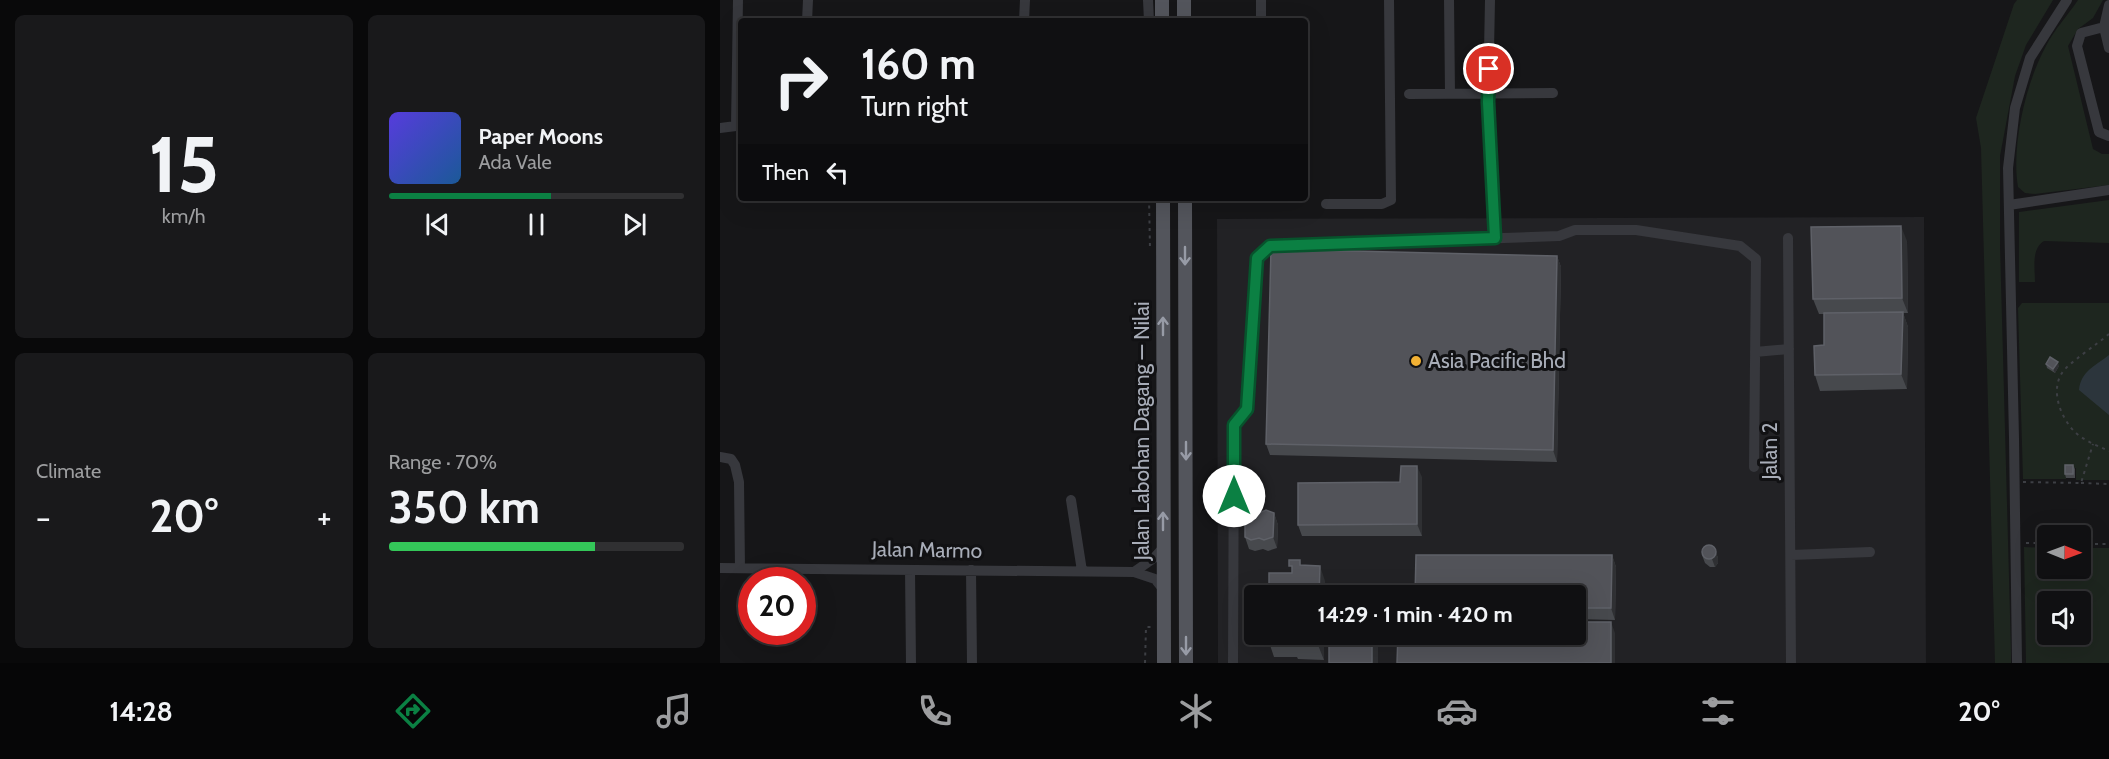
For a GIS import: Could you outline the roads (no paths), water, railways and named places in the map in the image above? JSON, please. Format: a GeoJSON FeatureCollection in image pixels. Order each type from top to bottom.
{"type":"FeatureCollection","features":[{"type":"Feature","properties":{"kind":"main road"},"geometry":{"type":"LineString","coordinates":[[1162,0],[1162,18]]}},
{"type":"Feature","properties":{"kind":"main road"},"geometry":{"type":"LineString","coordinates":[[1184,0],[1184,18]]}},
{"type":"Feature","properties":{"kind":"main road","name":"Jalan Labohan Dagang ‒ Nilai"},"geometry":{"type":"LineString","coordinates":[[1163,201],[1164,663]]}},
{"type":"Feature","properties":{"kind":"main road","name":"Jalan Labohan Dagang ‒ Nilai"},"geometry":{"type":"LineString","coordinates":[[1185,201],[1186,663]]}},
{"type":"Feature","properties":{"kind":"street"},"geometry":{"type":"LineString","coordinates":[[720,128],[736,126],[738,0]]}},
{"type":"Feature","properties":{"kind":"street"},"geometry":{"type":"LineString","coordinates":[[807,18],[808,0]]}},
{"type":"Feature","properties":{"kind":"street"},"geometry":{"type":"LineString","coordinates":[[1024,18],[1025,0]]}},
{"type":"Feature","properties":{"kind":"street"},"geometry":{"type":"LineString","coordinates":[[1148,0],[1149,18]]}},
{"type":"Feature","properties":{"kind":"street"},"geometry":{"type":"LineString","coordinates":[[1261,0],[1261,18]]}},
{"type":"Feature","properties":{"kind":"street"},"geometry":{"type":"LineString","coordinates":[[1326,204],[1382,204],[1391,200],[1389,0]]}},
{"type":"Feature","properties":{"kind":"street"},"geometry":{"type":"LineString","coordinates":[[1449,0],[1450,93]]}},
{"type":"Feature","properties":{"kind":"street"},"geometry":{"type":"LineString","coordinates":[[1490,0],[1488,92],[1495,238]]}},
{"type":"Feature","properties":{"kind":"street"},"geometry":{"type":"LineString","coordinates":[[2017,663],[2020,482],[2008,168],[2015,108],[2030,58],[2067,0]]}},
{"type":"Feature","properties":{"kind":"street"},"geometry":{"type":"LineString","coordinates":[[2109,5],[2104,27],[2109,48]]}},
{"type":"Feature","properties":{"kind":"street"},"geometry":{"type":"LineString","coordinates":[[2104,27],[2081,33],[2077,46],[2099,132],[2109,136]]}},
{"type":"Feature","properties":{"kind":"street"},"geometry":{"type":"LineString","coordinates":[[1409,94],[1553,93]]}},
{"type":"Feature","properties":{"kind":"street"},"geometry":{"type":"LineString","coordinates":[[2008,205],[2109,190]]}},
{"type":"Feature","properties":{"kind":"street"},"geometry":{"type":"LineString","coordinates":[[1233,663],[1234,425],[1247,409],[1257,258],[1270,246],[1559,236],[1575,230],[1636,230],[1740,246],[1756,259],[1754,466]]}},
{"type":"Feature","properties":{"kind":"street","name":"Jalan 2"},"geometry":{"type":"LineString","coordinates":[[1788,238],[1791,663]]}},
{"type":"Feature","properties":{"kind":"street"},"geometry":{"type":"LineString","coordinates":[[1755,352],[1789,349]]}},
{"type":"Feature","properties":{"kind":"street"},"geometry":{"type":"LineString","coordinates":[[720,457],[731,459],[738,474],[740,567]]}},
{"type":"Feature","properties":{"kind":"street"},"geometry":{"type":"LineString","coordinates":[[1071,500],[1082,571]]}},
{"type":"Feature","properties":{"kind":"street"},"geometry":{"type":"LineString","coordinates":[[1134,572],[1154,558],[1163,548]]}},
{"type":"Feature","properties":{"kind":"street"},"geometry":{"type":"LineString","coordinates":[[1791,555],[1870,552]]}},
{"type":"Feature","properties":{"kind":"street","name":"Jalan Marmo"},"geometry":{"type":"LineString","coordinates":[[720,568],[738,568]]}},
{"type":"Feature","properties":{"kind":"street","name":"Jalan Marmo"},"geometry":{"type":"LineString","coordinates":[[816,569],[1134,572]]}},
{"type":"Feature","properties":{"kind":"street"},"geometry":{"type":"LineString","coordinates":[[910,570],[910,663]]}},
{"type":"Feature","properties":{"kind":"street"},"geometry":{"type":"LineString","coordinates":[[971,570],[972,663]]}},
{"type":"Feature","properties":{"kind":"street"},"geometry":{"type":"LineString","coordinates":[[1134,572],[1155,579],[1163,589]]}},
{"type":"Feature","properties":{"kind":"place","name":"Asia Pacific Bhd"},"geometry":{"type":"Point","coordinates":[1416,361]}}]}
